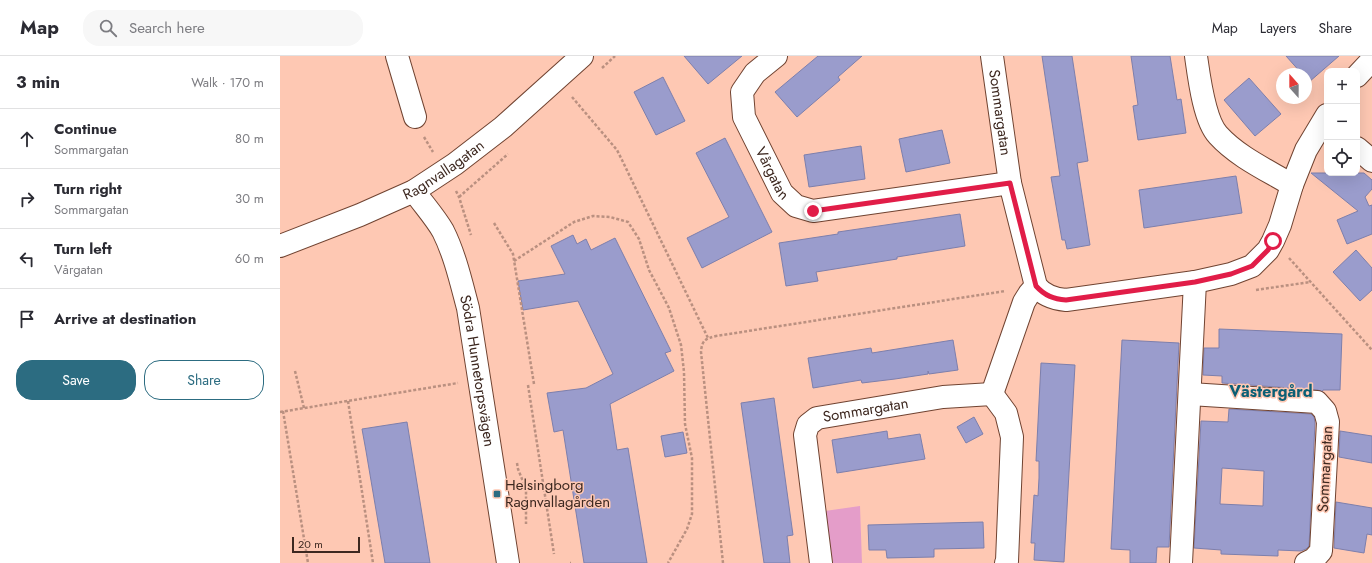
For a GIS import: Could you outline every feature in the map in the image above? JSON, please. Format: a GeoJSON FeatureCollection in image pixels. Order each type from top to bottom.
{"type":"FeatureCollection","features":[{"type":"Feature","properties":{"kind":"street"},"geometry":{"type":"LineString","coordinates":[[397,56],[415,117]]}},
{"type":"Feature","properties":{"kind":"street","name":"Ragnvallagatan"},"geometry":{"type":"LineString","coordinates":[[280,246],[360,215],[414,191],[455,164],[503,127],[582,56]]}},
{"type":"Feature","properties":{"kind":"street","name":"Vårgatan"},"geometry":{"type":"LineString","coordinates":[[776,56],[755,73],[742,92],[744,117],[782,193],[796,206],[813,211],[1010,183]]}},
{"type":"Feature","properties":{"kind":"street","name":"Sommargatan"},"geometry":{"type":"LineString","coordinates":[[992,56],[1010,183],[1036,286]]}},
{"type":"Feature","properties":{"kind":"street"},"geometry":{"type":"LineString","coordinates":[[1196,56],[1206,112],[1217,134],[1237,152],[1292,185]]}},
{"type":"Feature","properties":{"kind":"street"},"geometry":{"type":"LineString","coordinates":[[1360,73],[1372,60]]}},
{"type":"Feature","properties":{"kind":"street"},"geometry":{"type":"LineString","coordinates":[[1006,563],[1012,437],[1006,413],[992,394],[1024,302],[1029,294],[1036,286],[1042,293],[1049,297],[1066,300],[1195,282],[1231,274],[1252,266],[1268,250],[1273,241],[1280,225],[1292,185],[1306,150],[1324,123]]}},
{"type":"Feature","properties":{"kind":"street"},"geometry":{"type":"LineString","coordinates":[[1360,151],[1372,161]]}},
{"type":"Feature","properties":{"kind":"street","name":"Södra Hunnetorpsvägen"},"geometry":{"type":"LineString","coordinates":[[414,191],[442,230],[460,276],[468,308],[508,563]]}},
{"type":"Feature","properties":{"kind":"street"},"geometry":{"type":"LineString","coordinates":[[1181,563],[1195,282]]}},
{"type":"Feature","properties":{"kind":"street","name":"Sommargatan"},"geometry":{"type":"LineString","coordinates":[[821,563],[805,435],[808,425],[817,418],[943,397],[992,394]]}},
{"type":"Feature","properties":{"kind":"street","name":"Sommargatan"},"geometry":{"type":"LineString","coordinates":[[1190,394],[1317,402],[1325,411],[1328,422],[1321,551],[1314,560],[1306,563]]}},
{"type":"Feature","properties":{"kind":"path"},"geometry":{"type":"LineString","coordinates":[[572,97],[617,150],[708,338]]}},
{"type":"Feature","properties":{"kind":"path"},"geometry":{"type":"LineString","coordinates":[[514,261],[574,222],[593,216],[610,216],[628,222],[639,239],[650,270],[669,308],[681,344],[684,372],[685,424],[692,458],[692,514],[686,529],[668,563]]}},
{"type":"Feature","properties":{"kind":"path"},"geometry":{"type":"LineString","coordinates":[[494,223],[513,254],[534,384]]}},
{"type":"Feature","properties":{"kind":"path"},"geometry":{"type":"LineString","coordinates":[[724,563],[701,352],[704,341],[708,338],[716,336],[1036,286]]}},
{"type":"Feature","properties":{"kind":"path"},"geometry":{"type":"LineString","coordinates":[[295,371],[304,408]]}},
{"type":"Feature","properties":{"kind":"path"},"geometry":{"type":"LineString","coordinates":[[308,563],[281,411],[463,382]]}},
{"type":"Feature","properties":{"kind":"path"},"geometry":{"type":"LineString","coordinates":[[528,384],[554,554]]}},
{"type":"Feature","properties":{"kind":"path"},"geometry":{"type":"LineString","coordinates":[[348,401],[373,563]]}},
{"type":"Feature","properties":{"kind":"shaded area"},"geometry":{"type":"Polygon","coordinates":[[[860,506],[862,563],[833,563],[825,511],[860,506]]]}},
{"type":"Feature","properties":{"kind":"building"},"geometry":{"type":"Polygon","coordinates":[[[684,56],[742,56],[708,84],[684,56]]]}},
{"type":"Feature","properties":{"kind":"building"},"geometry":{"type":"Polygon","coordinates":[[[818,56],[862,56],[838,77],[840,80],[797,117],[775,92],[818,56]]]}},
{"type":"Feature","properties":{"kind":"building"},"geometry":{"type":"Polygon","coordinates":[[[1042,56],[1072,56],[1088,161],[1077,163],[1090,245],[1067,249],[1065,240],[1062,240],[1051,177],[1060,176],[1042,56]]]}},
{"type":"Feature","properties":{"kind":"building"},"geometry":{"type":"Polygon","coordinates":[[[1131,56],[1170,56],[1177,100],[1181,99],[1186,133],[1138,140],[1133,106],[1138,105],[1131,56]]]}},
{"type":"Feature","properties":{"kind":"building"},"geometry":{"type":"Polygon","coordinates":[[[1286,56],[1339,56],[1312,79],[1312,68],[1297,68],[1286,56]]]}},
{"type":"Feature","properties":{"kind":"building"},"geometry":{"type":"Polygon","coordinates":[[[663,77],[685,121],[656,135],[634,92],[663,77]]]}},
{"type":"Feature","properties":{"kind":"building"},"geometry":{"type":"Polygon","coordinates":[[[1249,78],[1281,114],[1255,136],[1224,100],[1249,78]]]}},
{"type":"Feature","properties":{"kind":"building"},"geometry":{"type":"Polygon","coordinates":[[[942,130],[950,163],[906,172],[899,139],[942,130]]]}},
{"type":"Feature","properties":{"kind":"building"},"geometry":{"type":"Polygon","coordinates":[[[725,138],[772,232],[702,268],[687,238],[729,217],[696,153],[725,138]]]}},
{"type":"Feature","properties":{"kind":"building"},"geometry":{"type":"Polygon","coordinates":[[[861,146],[865,179],[809,187],[804,155],[861,146]]]}},
{"type":"Feature","properties":{"kind":"building"},"geometry":{"type":"Polygon","coordinates":[[[1311,173],[1324,173],[1324,176],[1360,176],[1360,173],[1364,173],[1372,180],[1372,189],[1365,197],[1369,206],[1372,205],[1372,234],[1347,244],[1337,220],[1358,211],[1311,173]]]}},
{"type":"Feature","properties":{"kind":"building"},"geometry":{"type":"Polygon","coordinates":[[[1236,176],[1242,213],[1144,228],[1139,190],[1236,176]]]}},
{"type":"Feature","properties":{"kind":"building"},"geometry":{"type":"Polygon","coordinates":[[[960,214],[965,246],[816,272],[818,281],[786,286],[779,243],[838,234],[838,232],[960,214]]]}},
{"type":"Feature","properties":{"kind":"building"},"geometry":{"type":"Polygon","coordinates":[[[573,235],[577,244],[586,239],[591,250],[615,238],[671,351],[665,353],[674,371],[610,404],[617,450],[628,448],[647,563],[584,563],[563,430],[554,432],[547,393],[586,388],[613,374],[578,301],[523,310],[518,281],[565,274],[551,246],[573,235]]]}},
{"type":"Feature","properties":{"kind":"building"},"geometry":{"type":"Polygon","coordinates":[[[1356,250],[1372,268],[1372,290],[1360,301],[1333,272],[1356,250]]]}},
{"type":"Feature","properties":{"kind":"building"},"geometry":{"type":"Polygon","coordinates":[[[1219,329],[1342,334],[1340,390],[1323,390],[1322,392],[1318,390],[1222,383],[1222,376],[1203,375],[1204,348],[1219,348],[1219,329]]]}},
{"type":"Feature","properties":{"kind":"building"},"geometry":{"type":"Polygon","coordinates":[[[953,340],[958,370],[929,374],[928,371],[928,374],[895,379],[862,383],[861,380],[813,388],[808,358],[871,348],[872,353],[953,340]]]}},
{"type":"Feature","properties":{"kind":"building"},"geometry":{"type":"Polygon","coordinates":[[[1122,340],[1179,343],[1169,547],[1157,547],[1156,563],[1130,563],[1130,550],[1111,549],[1122,340]]]}},
{"type":"Feature","properties":{"kind":"building"},"geometry":{"type":"Polygon","coordinates":[[[1041,363],[1075,365],[1064,562],[1034,560],[1035,543],[1031,543],[1034,495],[1038,496],[1039,478],[1039,461],[1036,461],[1041,363]]]}},
{"type":"Feature","properties":{"kind":"building"},"geometry":{"type":"Polygon","coordinates":[[[774,398],[793,535],[787,536],[790,563],[764,563],[741,403],[774,398]]]}},
{"type":"Feature","properties":{"kind":"building"},"geometry":{"type":"Polygon","coordinates":[[[1229,409],[1311,414],[1314,417],[1315,423],[1309,546],[1306,549],[1301,551],[1278,550],[1278,556],[1221,554],[1221,550],[1194,548],[1201,421],[1228,422],[1229,409]],[[1222,468],[1220,504],[1263,506],[1264,471],[1222,468]]]}},
{"type":"Feature","properties":{"kind":"building"},"geometry":{"type":"Polygon","coordinates":[[[974,417],[983,434],[966,443],[957,427],[974,417]]]}},
{"type":"Feature","properties":{"kind":"building"},"geometry":{"type":"Polygon","coordinates":[[[407,422],[430,563],[385,563],[362,429],[407,422]]]}},
{"type":"Feature","properties":{"kind":"building"},"geometry":{"type":"Polygon","coordinates":[[[887,431],[888,439],[920,434],[925,459],[837,473],[832,440],[887,431]]]}},
{"type":"Feature","properties":{"kind":"building"},"geometry":{"type":"Polygon","coordinates":[[[1340,431],[1372,436],[1372,463],[1339,457],[1340,431]]]}},
{"type":"Feature","properties":{"kind":"building"},"geometry":{"type":"Polygon","coordinates":[[[683,432],[687,453],[665,457],[661,436],[683,432]]]}},
{"type":"Feature","properties":{"kind":"building"},"geometry":{"type":"Polygon","coordinates":[[[1336,502],[1372,508],[1372,535],[1367,534],[1364,553],[1334,548],[1336,502]]]}},
{"type":"Feature","properties":{"kind":"building"},"geometry":{"type":"Polygon","coordinates":[[[983,522],[984,548],[934,549],[934,557],[887,558],[886,550],[869,550],[868,525],[983,522]]]}},
{"type":"Feature","properties":{"kind":"place","name":"Helsingborg Ragnvallagården"},"geometry":{"type":"Point","coordinates":[497,494]}},
{"type":"Feature","properties":{"kind":"district","name":"Västergård"},"geometry":{"type":"Point","coordinates":[1271,391]}},
{"type":"Feature","properties":{"kind":"route"},"geometry":{"type":"LineString","coordinates":[[813,211],[1010,183],[1036,286],[1042,293],[1049,297],[1066,300],[1195,282],[1231,274],[1252,266],[1268,250],[1273,241]]}}]}
